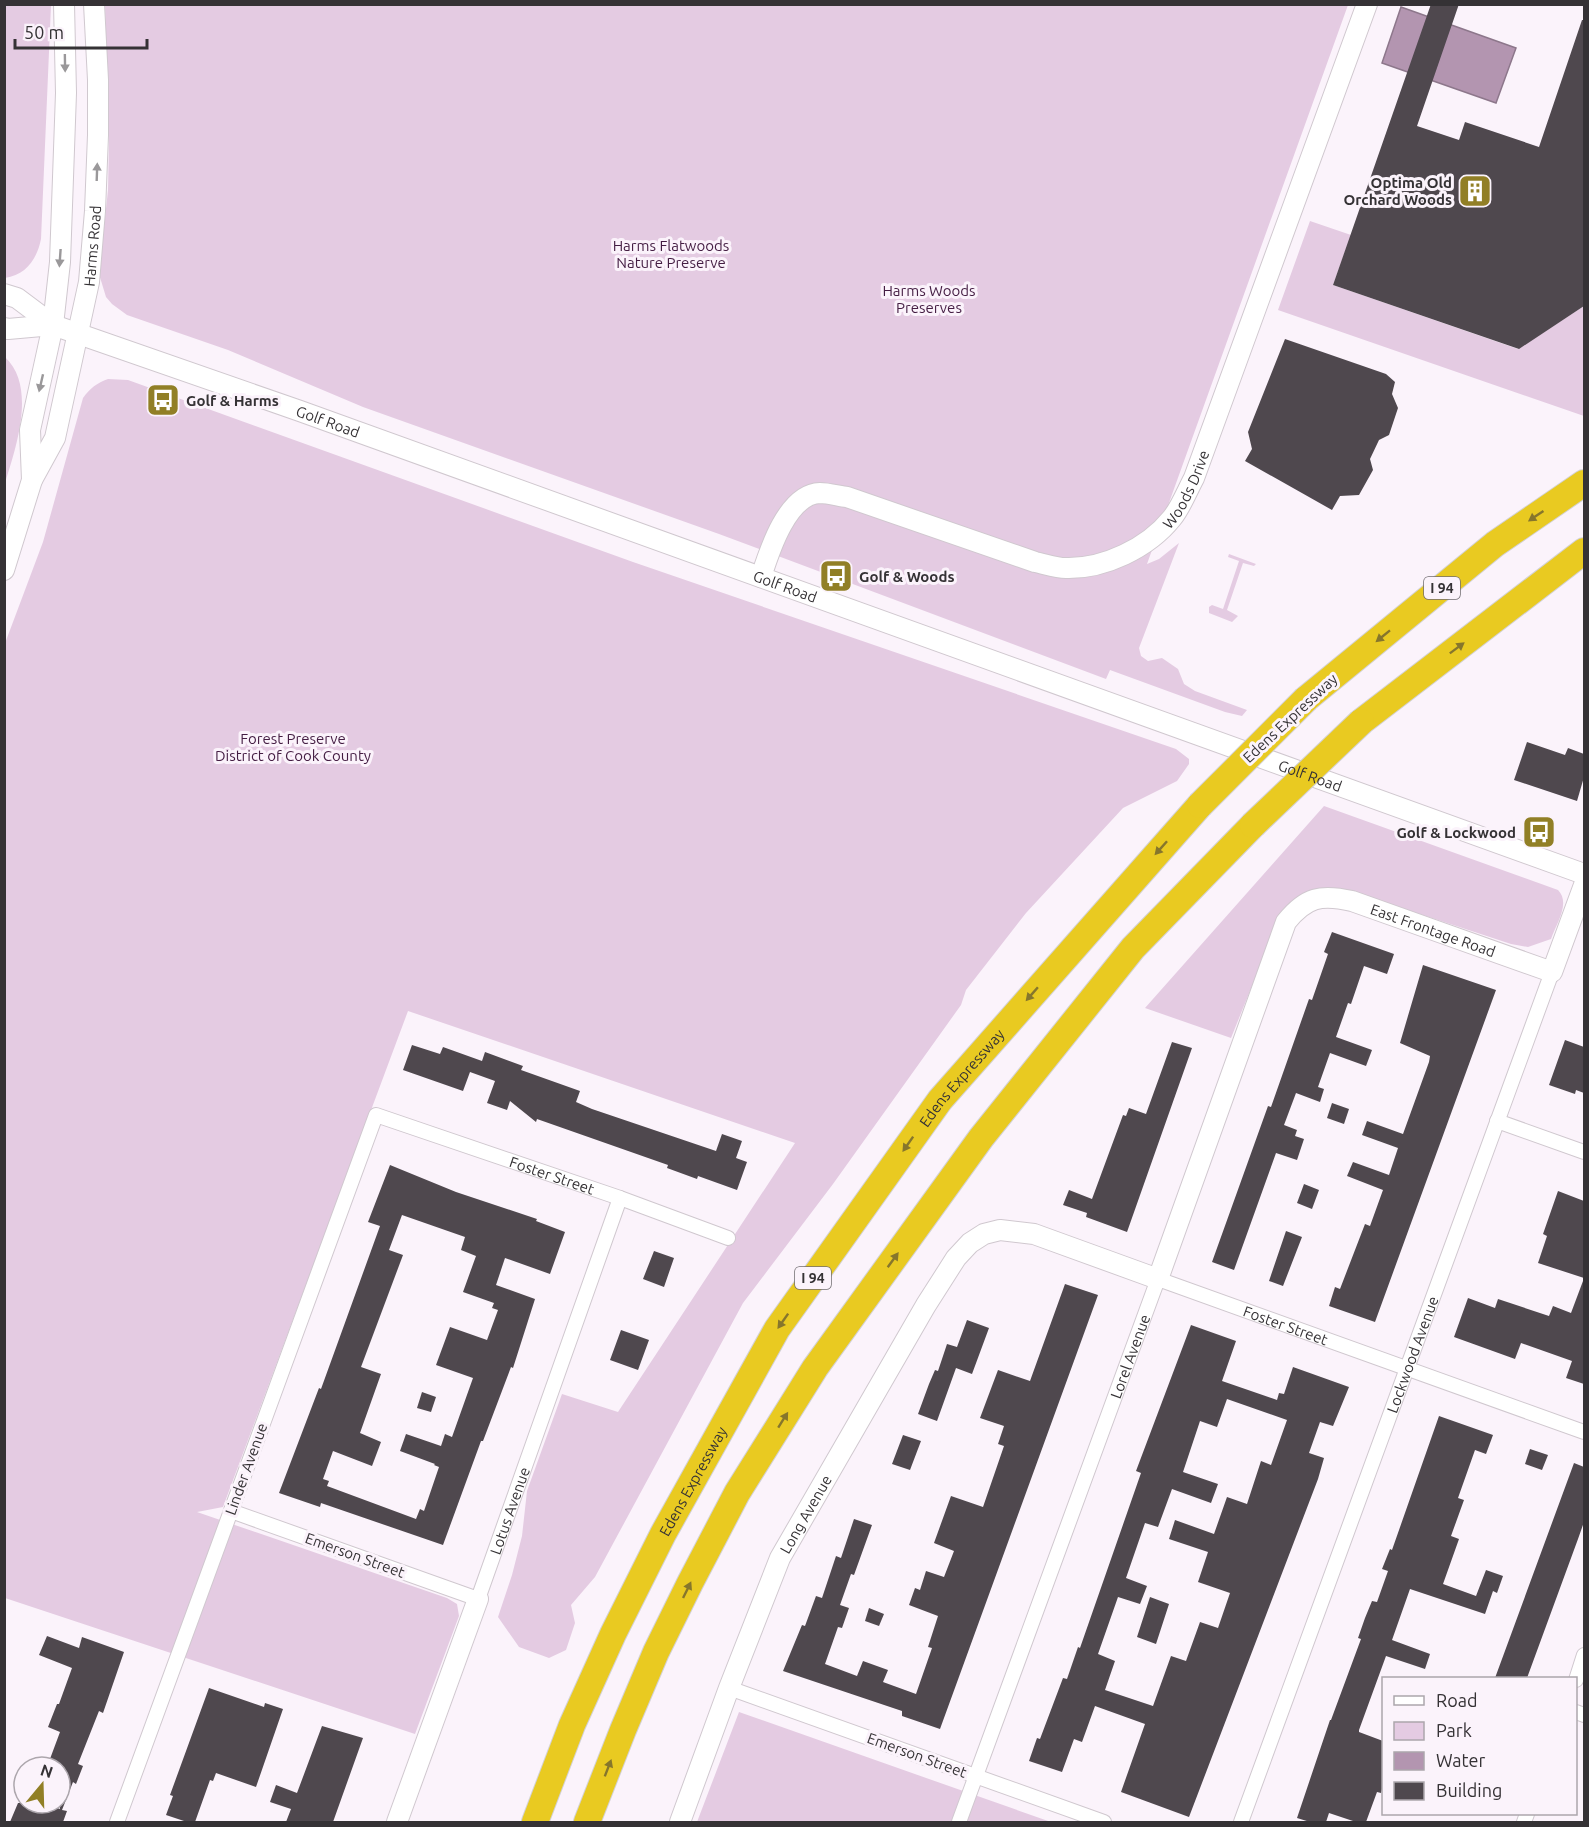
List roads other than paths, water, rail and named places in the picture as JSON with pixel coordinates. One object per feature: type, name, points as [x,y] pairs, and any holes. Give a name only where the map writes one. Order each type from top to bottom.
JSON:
[{"type":"highway","name":"Edens Expressway","points":[[535,1822],[572,1725],[613,1634],[663,1534],[777,1329],[940,1100],[1200,805],[1306,699],[1496,544],[1584,483]]},
{"type":"highway","points":[[587,1822],[656,1652],[737,1493],[815,1368],[981,1138],[1133,948],[1253,825],[1361,722],[1584,551]]},
{"type":"street","name":"Harms Road","points":[[32,480],[30,430],[53,325],[64,202],[66,93],[64,4]]},
{"type":"street","name":"Harms Road","points":[[4,570],[32,480],[55,438],[89,282],[97,178],[98,80],[94,4]]},
{"type":"street","name":"Woods Drive","points":[[761,577],[783,521],[800,501],[818,493],[848,497],[1035,562],[1065,568],[1089,567],[1108,562],[1163,528],[1173,517],[1194,478],[1367,4]]},
{"type":"street","name":"Golf Road","points":[[4,294],[17,298],[53,325],[311,415],[1584,874]]},
{"type":"street","name":"Golf Road","points":[[4,328],[53,325]]},
{"type":"street","name":"Lockwood Avenue","points":[[1241,1822],[1584,885]]},
{"type":"street","name":"East Frontage Road","points":[[1312,899],[1332,896],[1352,901],[1552,972]]},
{"type":"street","name":"Lorel Avenue","points":[[959,1822],[1286,922],[1298,908],[1312,899]]},
{"type":"street","name":"Foster Street","points":[[376,1115],[620,1198],[728,1238]]},
{"type":"street","name":"Linder Avenue","points":[[117,1822],[376,1115]]},
{"type":"street","points":[[1497,1121],[1584,1152]]},
{"type":"street","name":"Lotus Avenue","points":[[397,1822],[620,1198]]},
{"type":"street","name":"Foster Street","points":[[984,1234],[1000,1230],[1034,1234],[1584,1432]]},
{"type":"street","name":"Long Avenue","points":[[680,1822],[780,1558],[926,1305],[956,1258],[970,1243],[984,1234]]},
{"type":"street","name":"Emerson Street","points":[[231,1511],[478,1599]]},
{"type":"street","points":[[1576,1677],[1584,1656]]},
{"type":"street","name":"Emerson Street","points":[[729,1688],[1104,1822]]},
{"type":"water","points":[[1401,7],[1516,48],[1496,103],[1382,63]]},
{"type":"place","name":"Optima Old Orchard Woods","points":[[1475,191]]},
{"type":"place","name":"Golf & Harms","points":[[163,400]]},
{"type":"place","name":"Golf & Woods","points":[[836,576]]},
{"type":"place","name":"Golf & Lockwood","points":[[1539,832]]},
{"type":"park label","name":"Harms Flatwoods Nature Preserve","points":[[671,254]]},
{"type":"park label","name":"Harms Woods Preserves","points":[[929,298]]},
{"type":"park label","name":"Forest Preserve District of Cook County","points":[[293,746]]}]
